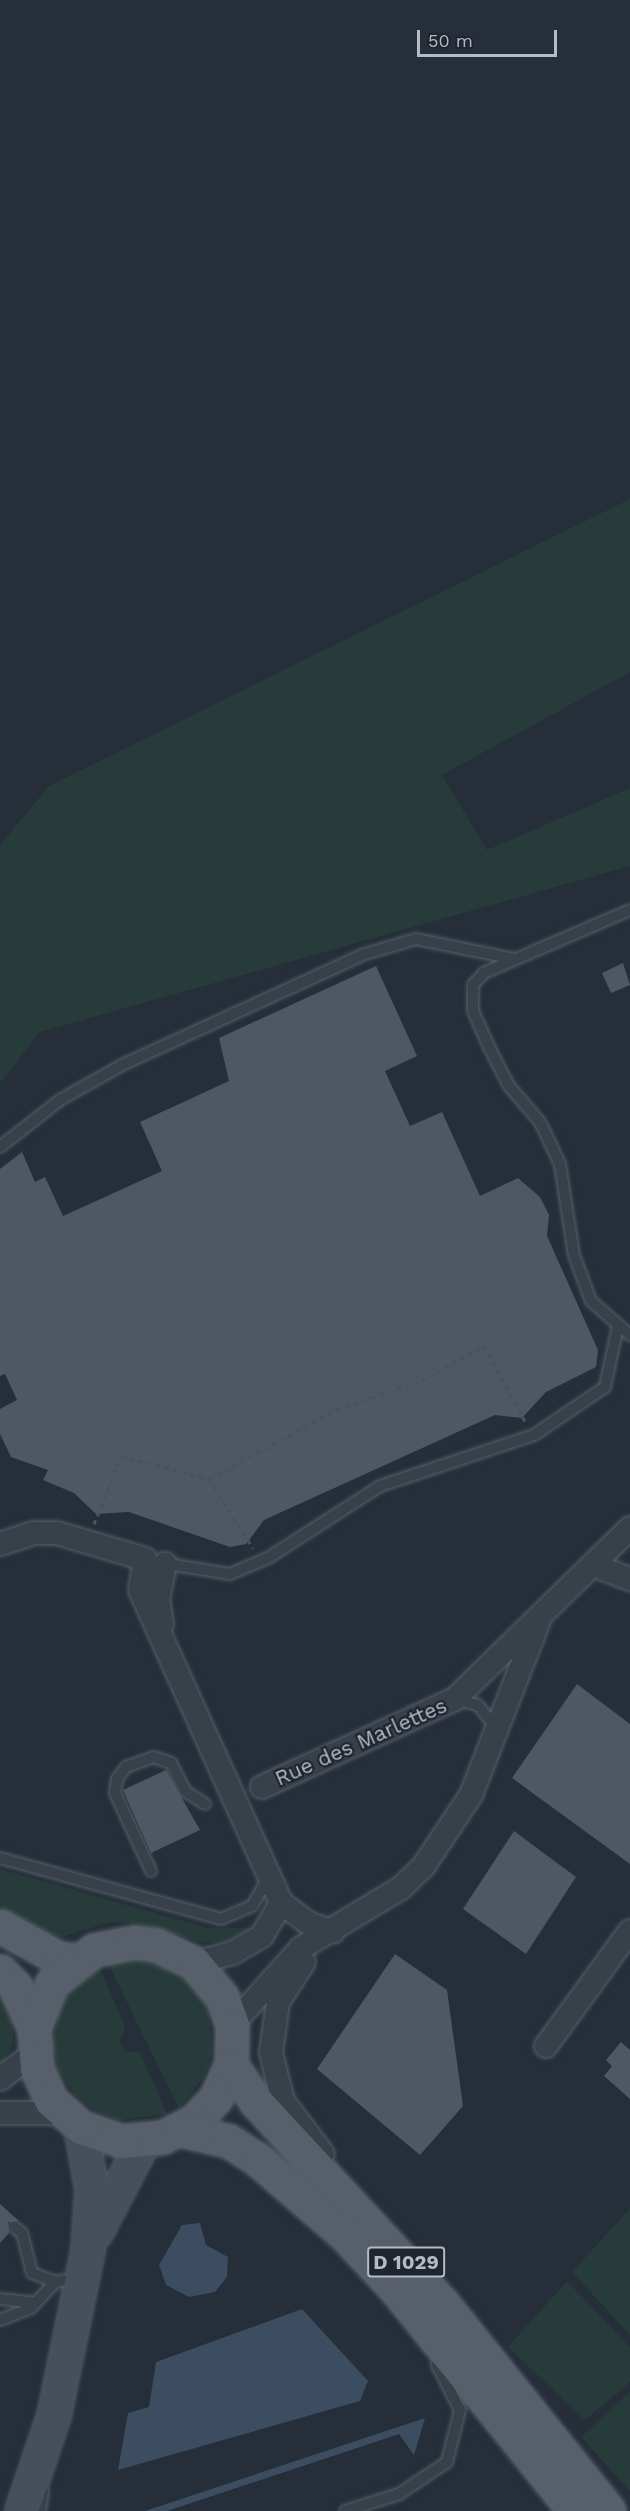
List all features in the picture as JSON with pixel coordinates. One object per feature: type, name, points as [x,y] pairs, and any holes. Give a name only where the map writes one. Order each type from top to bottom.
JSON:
[{"type":"main road","points":[[0,1926],[49,1954],[75,1960]]},
{"type":"main road","points":[[0,1971],[15,1986],[34,2040],[43,2085],[72,2120],[101,2137],[144,2141],[181,2130],[216,2098],[231,2064],[232,2025],[222,1997],[194,1963],[176,1952],[135,1942],[94,1950],[75,1960],[44,1997],[34,2040]]},
{"type":"main road","name":"D 1029","points":[[231,2064],[256,2102],[376,2228],[609,2511]]},
{"type":"main road","name":"D 1029","points":[[181,2130],[229,2142],[257,2159],[345,2235],[395,2288],[574,2510]]},
{"type":"street","name":"Rue des Marlettes","points":[[262,1787],[455,1699],[538,1623],[630,1528]]},
{"type":"street","points":[[0,1544],[33,1533],[57,1533],[155,1562]]},
{"type":"street","points":[[155,1562],[162,1624],[182,1653],[232,1768],[262,1787],[248,1823]]},
{"type":"street","points":[[155,1562],[140,1590],[248,1823],[281,1903],[309,1924],[333,1932]]},
{"type":"street","points":[[593,1565],[630,1579]]},
{"type":"street","name":"Rue des Marlettes","points":[[333,1932],[401,1888],[423,1867],[471,1795],[538,1623]]},
{"type":"street","points":[[194,1963],[232,1953],[262,1936],[281,1903]]},
{"type":"street","points":[[546,2046],[630,1931]]},
{"type":"street","points":[[232,2025],[301,1948],[333,1932]]},
{"type":"street","points":[[333,1932],[292,1974],[272,2023],[271,2053],[283,2101],[376,2228]]},
{"type":"street","points":[[0,2079],[34,2040]]},
{"type":"street","points":[[0,2113],[72,2120],[92,2190],[76,2270],[54,2416],[22,2511]]},
{"type":"street","points":[[76,2270],[144,2141]]},
{"type":"lane","points":[[630,910],[484,973],[473,985],[473,1011],[508,1086],[540,1122],[560,1164],[574,1256],[591,1301],[630,1335]]},
{"type":"lane","points":[[0,1147],[60,1100],[122,1065],[365,954],[416,939],[514,959]]},
{"type":"lane","points":[[155,1562],[230,1574],[268,1558],[380,1486],[534,1435],[605,1387],[618,1326]]},
{"type":"lane","points":[[455,1699],[478,1705],[496,1730]]},
{"type":"lane","points":[[151,1871],[115,1793],[122,1773],[139,1760],[171,1763],[185,1791],[205,1804]]},
{"type":"lane","points":[[0,1858],[221,1919],[252,1906],[270,1876]]},
{"type":"lane","points":[[14,2227],[22,2233],[32,2273],[76,2270]]},
{"type":"lane","points":[[345,2235],[453,2389],[460,2422],[454,2448],[436,2473],[399,2494],[345,2511]]},
{"type":"lane","points":[[0,2320],[17,2317],[76,2270]]},
{"type":"lane","points":[[0,2299],[36,2303]]},
{"type":"lane","points":[[40,2511],[54,2416]]},
{"type":"path","points":[[96,1514],[121,1456],[209,1479],[337,1408],[421,1381],[484,1346],[522,1418]]},
{"type":"path","points":[[209,1479],[246,1544]]},
{"type":"shaded area","points":[[630,499],[630,672],[442,775],[487,850],[630,788],[630,866],[40,1032],[0,1083],[0,845],[49,786]]},
{"type":"shaded area","points":[[0,1869],[208,1928],[251,1928],[226,1941],[204,1943],[136,1923],[110,1922],[62,1937],[38,1932],[0,1906]]},
{"type":"shaded area","points":[[133,1958],[181,1974],[202,1995],[209,2012],[212,2053],[206,2074],[179,2109],[108,1963]]},
{"type":"shaded area","points":[[99,1967],[125,2026],[120,2041],[125,2051],[140,2052],[167,2114],[119,2120],[97,2112],[76,2096],[59,2072],[52,2043],[60,2007],[71,1988]]},
{"type":"shaded area","points":[[0,1995],[12,2012],[14,2043],[0,2068]]},
{"type":"shaded area","points":[[630,2208],[630,2335],[572,2272]]},
{"type":"shaded area","points":[[567,2281],[630,2347],[630,2382],[585,2420],[508,2347]]},
{"type":"shaded area","points":[[630,2392],[630,2491],[581,2437]]},
{"type":"water","points":[[200,2223],[206,2245],[228,2257],[227,2277],[215,2292],[189,2297],[166,2285],[159,2265],[182,2225]]},
{"type":"water","points":[[302,2309],[368,2381],[360,2401],[118,2470],[128,2413],[149,2407],[156,2362]]},
{"type":"water","points":[[425,2418],[414,2455],[399,2434],[167,2511],[145,2511]]},
{"type":"building","points":[[623,963],[630,985],[611,993],[602,973]]},
{"type":"building","points":[[376,966],[417,1056],[385,1071],[410,1126],[442,1112],[480,1196],[518,1178],[540,1197],[549,1215],[547,1236],[598,1350],[596,1367],[546,1392],[522,1418],[495,1415],[264,1520],[246,1544],[230,1547],[129,1512],[96,1514],[74,1493],[43,1480],[48,1470],[11,1457],[0,1434],[0,1409],[17,1400],[5,1374],[0,1376],[0,1169],[22,1152],[35,1182],[45,1177],[63,1216],[162,1171],[140,1122],[229,1081],[219,1038]]},
{"type":"building","points":[[577,1684],[630,1724],[630,1864],[512,1778]]},
{"type":"building","points":[[166,1770],[200,1830],[151,1853],[123,1790]]},
{"type":"building","points":[[514,1831],[576,1877],[526,1954],[463,1909]]},
{"type":"building","points":[[395,1954],[447,1990],[463,2106],[420,2155],[317,2069]]},
{"type":"building","points":[[621,2042],[630,2050],[630,2099],[604,2076],[612,2066],[606,2060]]},
{"type":"building","points":[[0,2204],[19,2221],[8,2222],[9,2233],[0,2243]]}]
